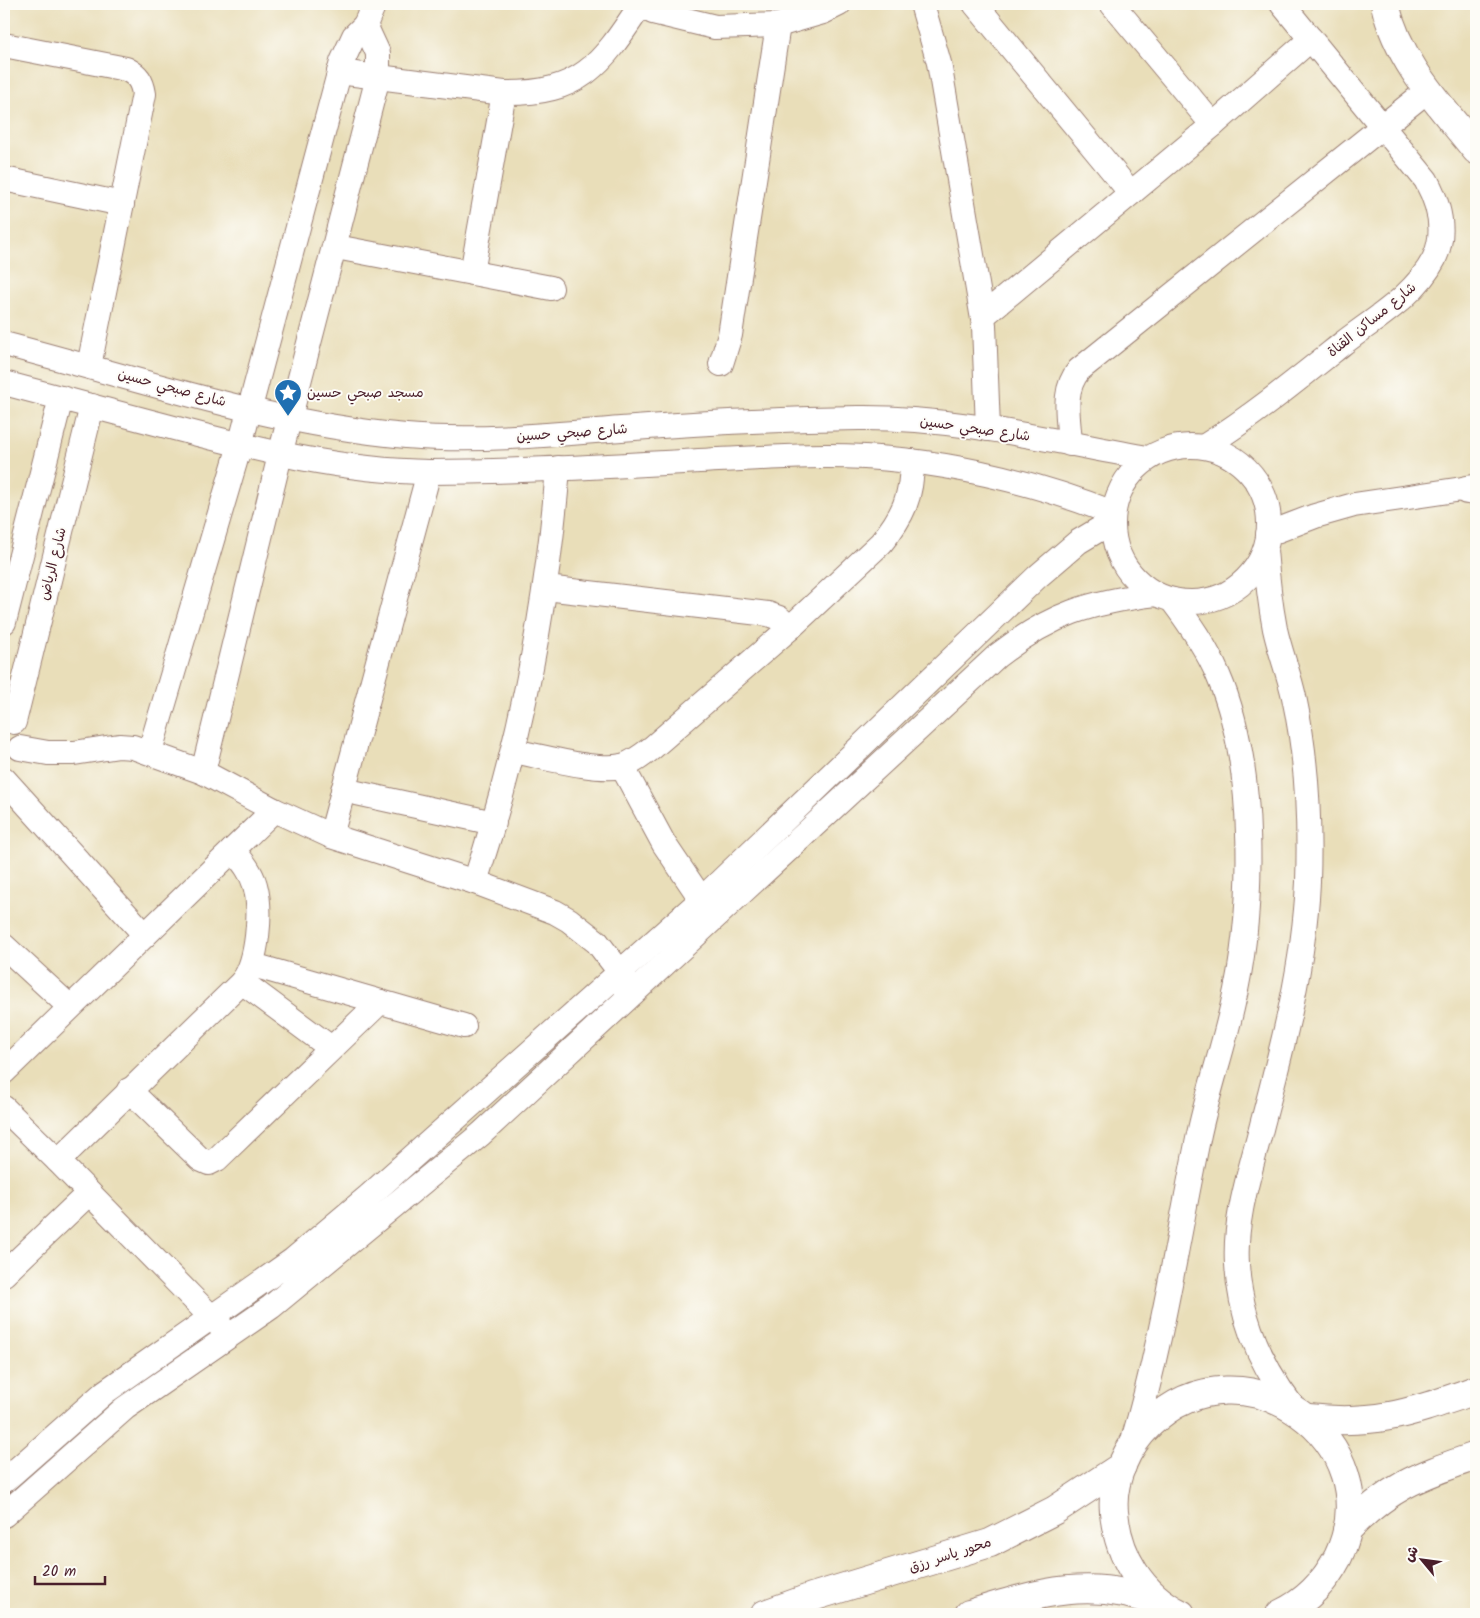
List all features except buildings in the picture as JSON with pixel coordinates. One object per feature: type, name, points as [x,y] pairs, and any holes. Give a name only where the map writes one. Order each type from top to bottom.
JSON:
[{"type":"main road","points":[[1384,4],[1395,38],[1404,57],[1476,150]]},
{"type":"main road","points":[[1176,1612],[1154,1597],[1129,1566],[1120,1547],[1114,1507],[1126,1457],[1157,1417],[1174,1405],[1213,1392],[1254,1392],[1300,1412],[1357,1422],[1408,1414],[1476,1390]]},
{"type":"main road","points":[[1280,1614],[1306,1599],[1320,1585],[1332,1568],[1341,1550],[1347,1530],[1348,1502],[1342,1469],[1330,1444],[1300,1412]]},
{"type":"main road","points":[[1347,1530],[1366,1510],[1406,1483],[1476,1456]]},
{"type":"main road","name":"محور ياسر رزق","points":[[764,1614],[812,1597],[990,1544],[1055,1510],[1126,1457]]},
{"type":"main road","points":[[969,1614],[1029,1596],[1077,1588],[1125,1593],[1176,1612]]},
{"type":"street","points":[[150,751],[250,410],[339,72],[347,48],[354,36],[365,26],[374,4]]},
{"type":"street","points":[[339,72],[504,93],[528,93],[551,89],[573,80],[592,68],[609,52],[639,5],[653,12],[715,27],[778,25],[823,12],[839,4]]},
{"type":"street","points":[[922,4],[939,63],[983,316],[988,429]]},
{"type":"street","points":[[975,4],[1130,193]]},
{"type":"street","points":[[1112,4],[1213,125]]},
{"type":"street","name":"شارع مساكن القناة","points":[[1205,446],[1242,423],[1410,291],[1434,258],[1440,238],[1440,224],[1435,197],[1426,180],[1282,4]]},
{"type":"street","points":[[721,364],[730,335],[778,25]]},
{"type":"street","points":[[203,772],[280,454],[336,247],[378,77],[378,53],[365,26]]},
{"type":"street","points":[[983,316],[1213,125],[1311,39]]},
{"type":"street","points":[[4,44],[126,69],[135,74],[142,83],[144,94],[89,366]]},
{"type":"street","points":[[1070,444],[1067,399],[1072,378],[1079,370],[1428,90]]},
{"type":"street","points":[[472,273],[504,93]]},
{"type":"street","points":[[4,179],[122,204]]},
{"type":"street","points":[[336,247],[551,288]]},
{"type":"street","name":"شارع صبحي حسين","points":[[4,344],[250,410],[374,432],[451,438],[522,437],[723,422],[861,418],[946,423],[1147,458]]},
{"type":"street","points":[[4,383],[240,445],[335,464],[429,472],[558,468],[822,455],[912,461],[957,468],[1030,484],[1113,517]]},
{"type":"street","points":[[4,622],[61,398]]},
{"type":"street","name":"شارع الرياض","points":[[9,717],[92,406]]},
{"type":"street","points":[[1126,1457],[1156,1358],[1198,1136],[1233,1006],[1246,910],[1246,818],[1236,734],[1228,704],[1206,649],[1164,597],[1141,585],[1129,572],[1119,556],[1114,539],[1113,517],[1124,482],[1147,458],[1175,447],[1205,446],[1221,451],[1249,470],[1259,484],[1266,500],[1269,517],[1267,542],[1275,627],[1294,696],[1302,742],[1306,789],[1308,883],[1303,933],[1292,1008],[1241,1210],[1237,1262],[1244,1314],[1252,1339],[1272,1378],[1300,1412]]},
{"type":"street","points":[[514,751],[602,767],[622,766],[652,748],[790,628],[881,544],[893,528],[909,499],[912,482],[912,461]]},
{"type":"street","points":[[475,882],[514,751],[546,588],[558,468]]},
{"type":"street","points":[[331,836],[429,472]]},
{"type":"street","points":[[4,1515],[125,1408],[230,1337],[293,1289],[481,1134],[997,656],[1018,640],[1042,625],[1087,606],[1112,600],[1164,597],[1196,602],[1221,596],[1247,578],[1267,542],[1315,516],[1354,505],[1473,489]]},
{"type":"street","points":[[4,1481],[105,1392],[286,1265],[332,1228],[701,900],[1023,590],[1078,542],[1113,517]]},
{"type":"street","points":[[546,588],[768,614],[779,618],[790,628]]},
{"type":"street","points":[[4,771],[16,759],[21,739],[9,717]]},
{"type":"street","points":[[20,748],[48,753],[74,753],[119,746],[150,751],[203,772],[274,810],[331,836],[540,905],[569,920],[597,942],[620,972],[629,998]]},
{"type":"street","points":[[622,766],[657,831],[715,919]]},
{"type":"street","points":[[4,779],[145,935]]},
{"type":"street","points":[[343,790],[494,823]]},
{"type":"street","points":[[4,1072],[274,810]]},
{"type":"street","points":[[58,1161],[247,974],[256,948],[257,893],[246,866],[233,850]]},
{"type":"street","points":[[4,946],[70,1007]]},
{"type":"street","points":[[247,974],[380,1002],[464,1026]]},
{"type":"street","points":[[247,974],[331,1048]]},
{"type":"street","points":[[129,1090],[200,1159],[209,1163],[217,1159],[380,1002]]},
{"type":"street","points":[[6,1114],[58,1161],[230,1337]]},
{"type":"street","points":[[4,1274],[89,1192]]},
{"type":"place","name":"مسجد صبحي حسين","points":[[288,417]]}]
